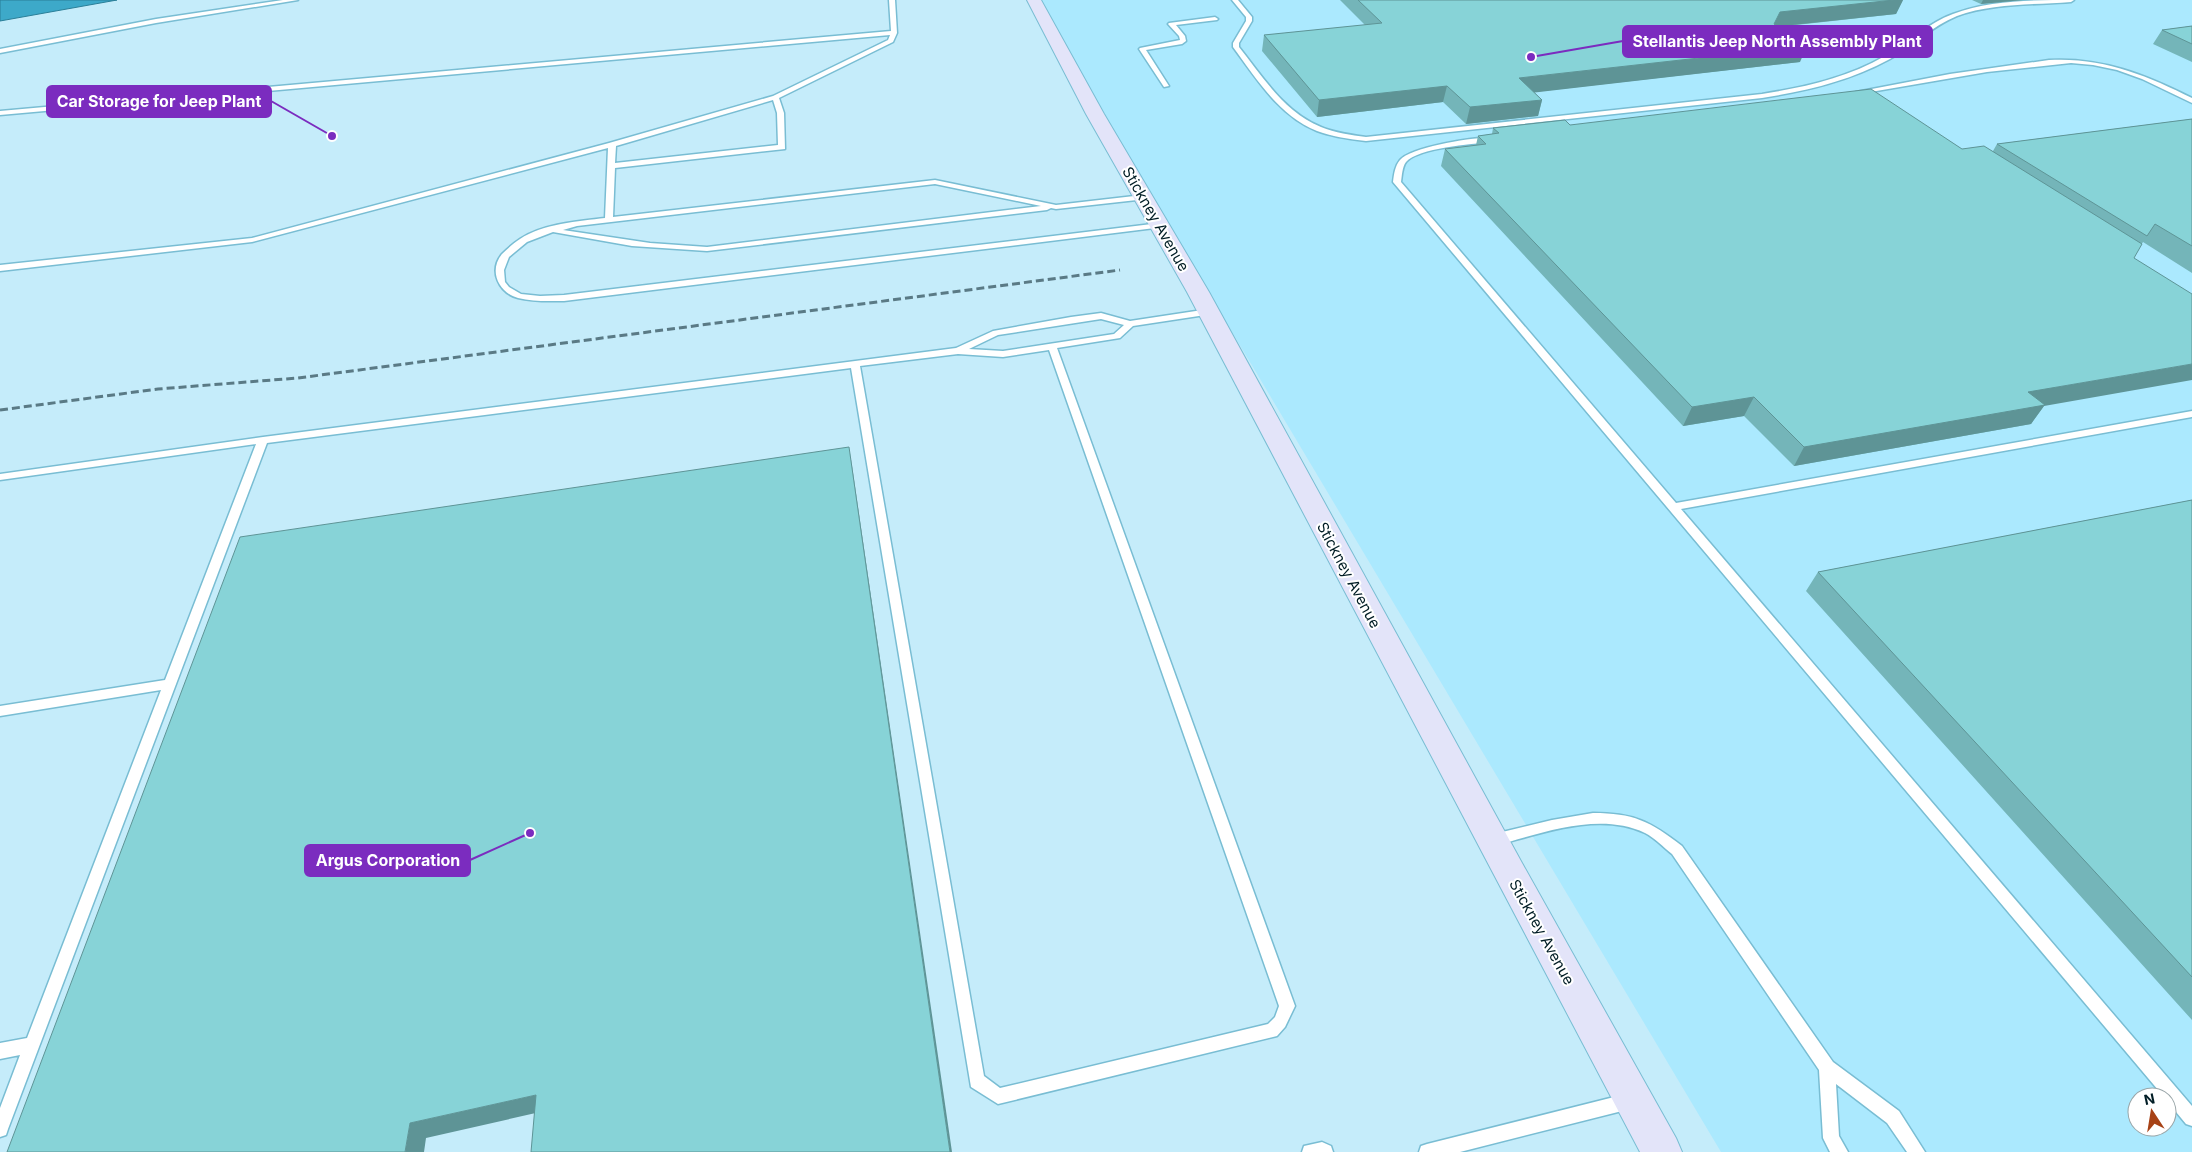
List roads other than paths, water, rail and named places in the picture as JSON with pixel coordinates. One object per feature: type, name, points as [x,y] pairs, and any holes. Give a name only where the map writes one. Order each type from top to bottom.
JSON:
[{"type":"street","name":"Stickney Avenue","points":[[1034,0],[1095,114],[1144,196],[1208,312],[1662,1152]]},
{"type":"lane","points":[[0,51],[156,21],[295,0]]},
{"type":"lane","points":[[0,268],[252,240],[612,145],[775,97],[891,41],[894,34],[892,0]]},
{"type":"lane","points":[[1235,0],[1249,17],[1249,21],[1236,43],[1236,47],[1286,110],[1306,125],[1324,132],[1366,138],[1742,98],[1805,89],[1839,80],[1888,57],[1955,15],[2001,7],[2071,0]]},
{"type":"lane","points":[[1166,86],[1142,49],[1180,43],[1183,40],[1182,36],[1171,24],[1215,19]]},
{"type":"lane","points":[[0,113],[894,34]]},
{"type":"lane","points":[[1846,95],[1945,76],[2069,61],[2094,63],[2125,70],[2192,101]]},
{"type":"lane","points":[[1864,91],[1879,99]]},
{"type":"lane","points":[[612,166],[782,147],[779,107],[775,97]]},
{"type":"lane","points":[[1506,138],[1457,144],[1421,153],[1404,160],[1398,171],[1397,182],[2192,1118]]},
{"type":"lane","points":[[609,220],[612,145]]},
{"type":"lane","points":[[1056,207],[935,182],[609,220],[550,230],[524,240],[504,256],[500,270],[500,282],[506,289],[519,296],[540,299],[564,298],[1160,225]]},
{"type":"lane","points":[[550,230],[641,246],[673,249],[707,249],[1144,196]]},
{"type":"lane","points":[[958,351],[996,333],[1071,320],[1101,316],[1130,324],[1208,312]]},
{"type":"lane","points":[[0,477],[263,440],[958,351],[1004,354],[1117,336],[1130,324]]},
{"type":"lane","points":[[855,364],[977,1081],[998,1096],[1272,1031],[1280,1022],[1287,1006],[1052,346]]},
{"type":"lane","points":[[1672,507],[2192,414]]},
{"type":"lane","points":[[0,1129],[263,440]]},
{"type":"lane","points":[[0,711],[170,684]]},
{"type":"lane","points":[[1492,840],[1593,818],[1619,818],[1649,829],[1677,850],[1826,1068],[1893,1117],[1917,1152]]},
{"type":"lane","points":[[0,1051],[32,1045]]},
{"type":"lane","points":[[1826,1068],[1831,1138],[1840,1152]]},
{"type":"lane","points":[[1427,1152],[1634,1100]]},
{"type":"lane","points":[[1310,1152],[1322,1150],[1325,1152]]},
{"type":"railway","points":[[0,410],[158,389],[298,378],[1120,270]]},
{"type":"place","name":"Stellantis Jeep North Assembly Plant","points":[[1531,57]]},
{"type":"place","name":"Car Storage for Jeep Plant","points":[[332,136]]},
{"type":"place","name":"Argus Corporation","points":[[530,833]]}]
